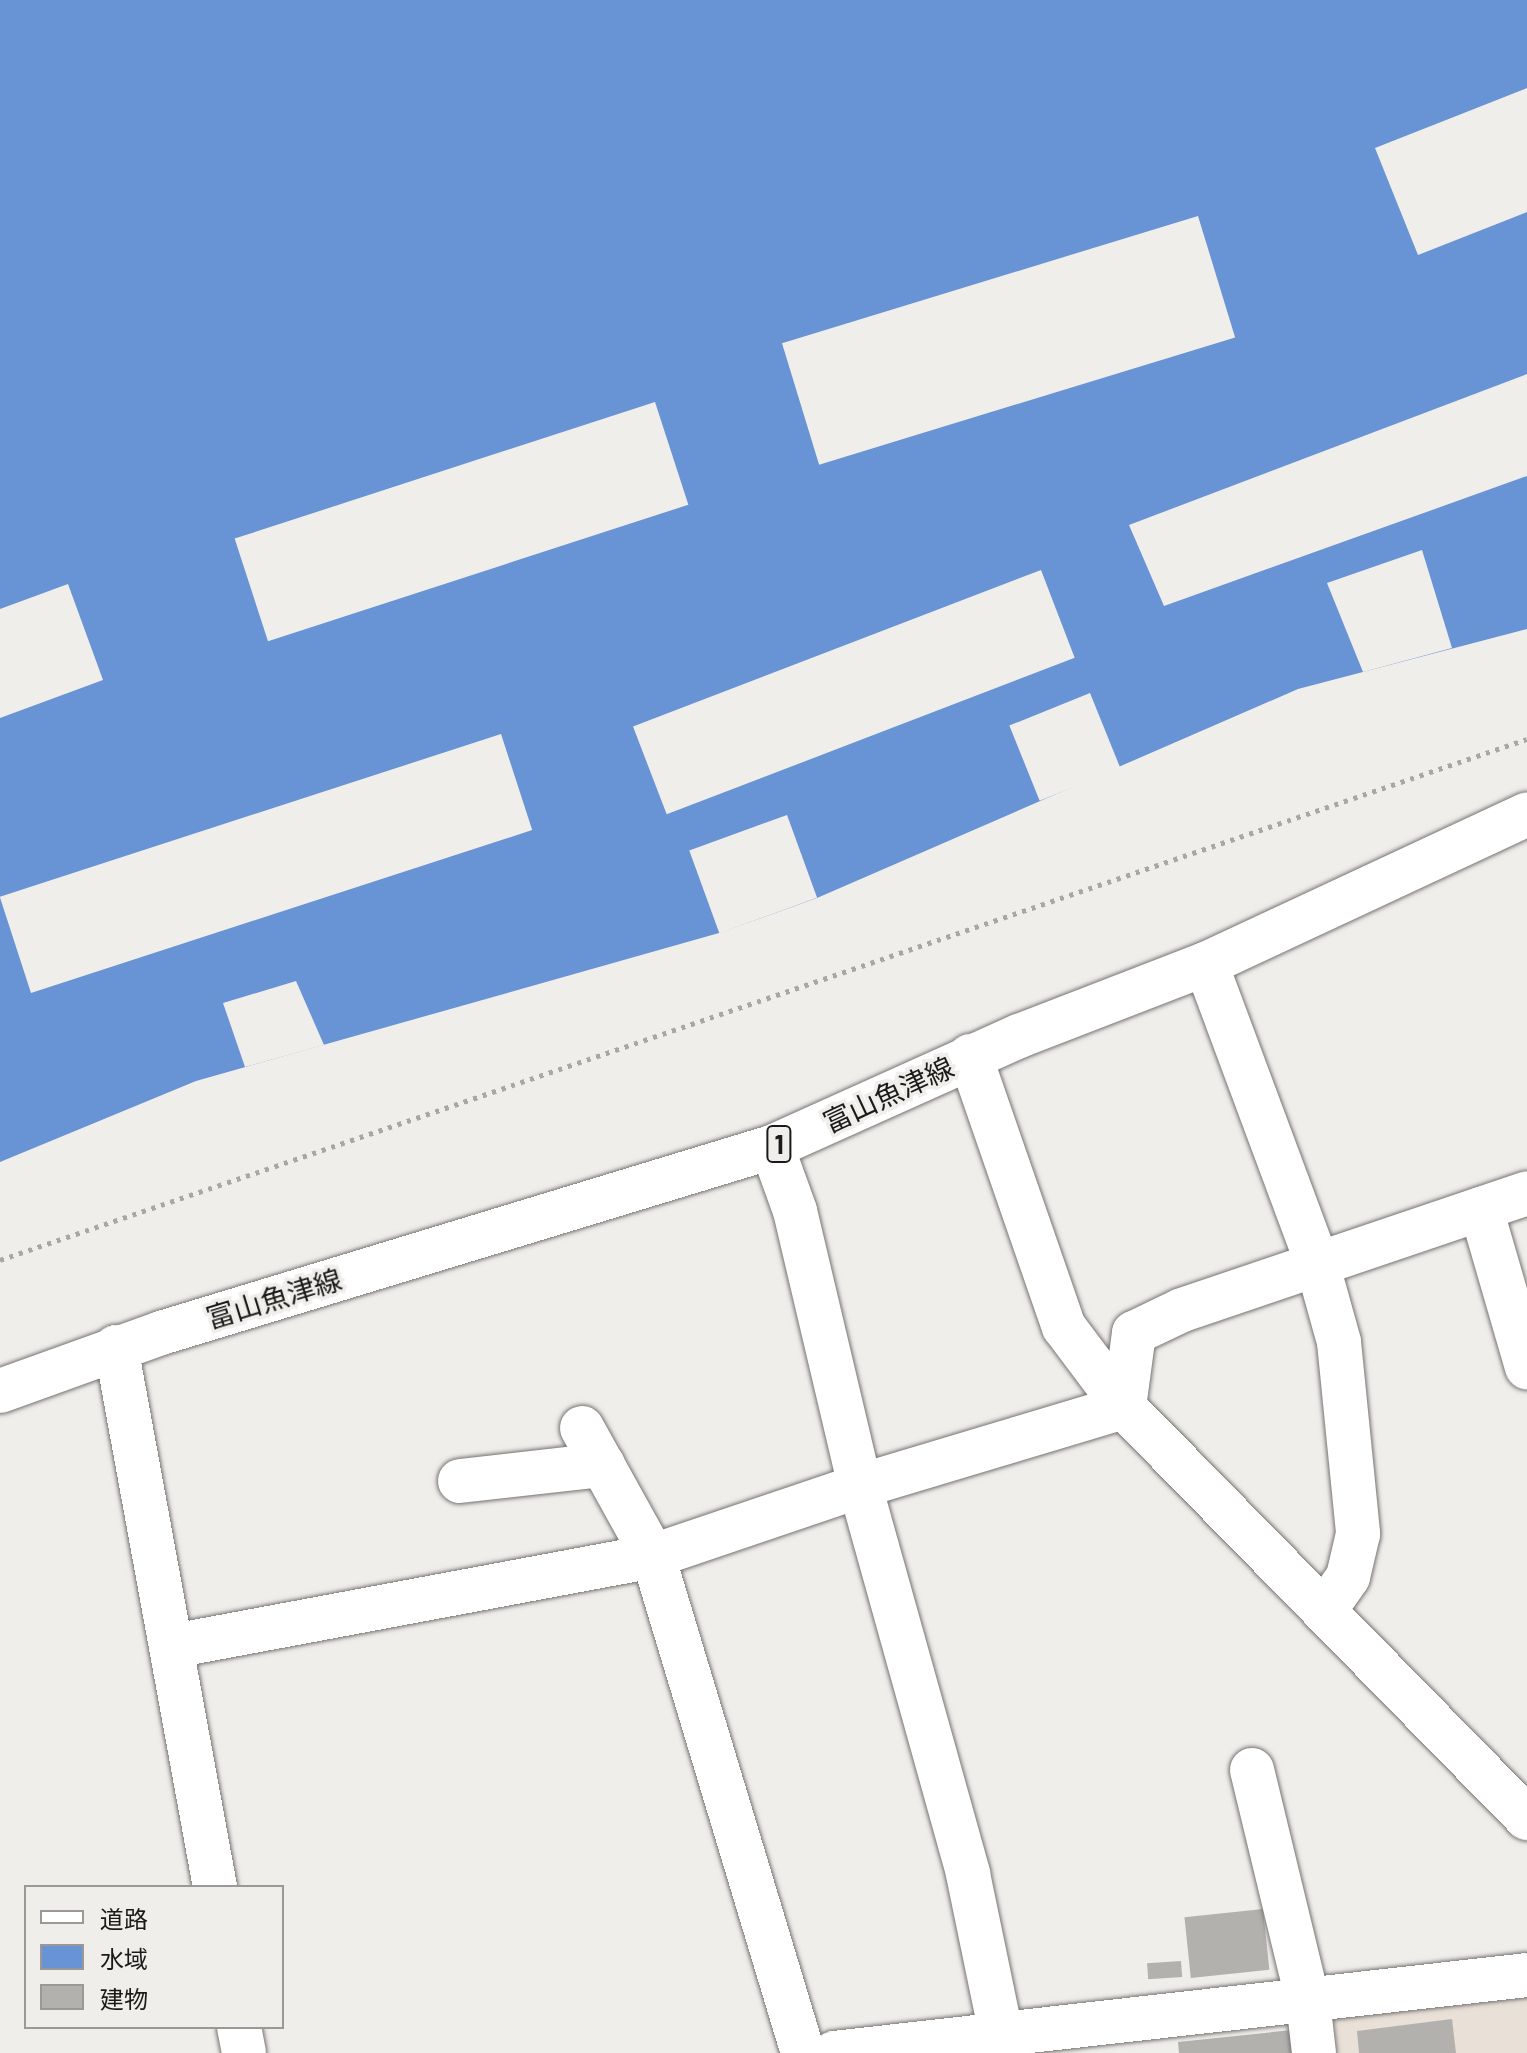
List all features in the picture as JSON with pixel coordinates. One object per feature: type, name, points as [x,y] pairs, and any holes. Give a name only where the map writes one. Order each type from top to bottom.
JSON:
[{"type":"street","name":"富山魚津線","points":[[0,1391],[116,1347],[772,1147],[970,1056],[1206,964],[1527,814]]},
{"type":"street","points":[[1206,964],[1317,1263],[1339,1342],[1358,1534],[1348,1577],[1324,1611]]},
{"type":"street","points":[[970,1056],[1064,1327],[1124,1407],[1527,1818]]},
{"type":"street","points":[[772,1147],[795,1211],[860,1486],[968,1874],[1001,2033]]},
{"type":"street","points":[[1124,1407],[1134,1333],[1317,1263],[1527,1193]]},
{"type":"street","points":[[1481,1209],[1527,1367]]},
{"type":"street","points":[[116,1347],[215,1885]]},
{"type":"street","points":[[173,1646],[653,1556],[860,1486],[1124,1407]]},
{"type":"street","points":[[460,1481],[592,1447],[653,1556],[803,2053]]},
{"type":"street","points":[[1252,1770],[1308,2001],[1314,2053]]},
{"type":"street","points":[[834,2053],[1527,1975]]},
{"type":"street","points":[[239,2029],[244,2053]]},
{"type":"path","points":[[0,1260],[1527,739]]},
{"type":"shaded area","points":[[1527,1996],[1527,2053],[1338,2053],[1334,2016]]},
{"type":"water","points":[[0,0],[1527,0],[1527,629],[1298,689],[817,898],[719,933],[196,1081],[0,1162]]},
{"type":"pier","points":[[1527,88],[1527,212],[1418,255],[1375,148]]},
{"type":"pier","points":[[1198,216],[1235,337],[819,465],[782,343]]},
{"type":"pier","points":[[1527,374],[1527,476],[1164,606],[1129,525]]},
{"type":"pier","points":[[655,402],[688,505],[268,641],[235,539]]},
{"type":"pier","points":[[1422,550],[1452,648],[1363,672],[1327,583]]},
{"type":"pier","points":[[1041,570],[1075,658],[667,814],[633,727]]},
{"type":"pier","points":[[68,584],[103,680],[0,718],[0,609]]},
{"type":"pier","points":[[1090,693],[1120,768],[1040,801],[1009,726]]},
{"type":"pier","points":[[501,734],[532,830],[31,993],[0,897]]},
{"type":"pier","points":[[787,815],[817,898],[719,933],[689,851]]},
{"type":"pier","points":[[296,981],[324,1045],[245,1067],[223,1003]]},
{"type":"building","points":[[1263,1909],[1269,1970],[1191,1978],[1184,1917]]},
{"type":"building","points":[[1181,1961],[1182,1977],[1148,1979],[1147,1963]]},
{"type":"building","points":[[1452,2019],[1456,2053],[1359,2053],[1357,2031]]},
{"type":"building","points":[[1302,2029],[1304,2053],[1179,2053],[1178,2042]]}]
